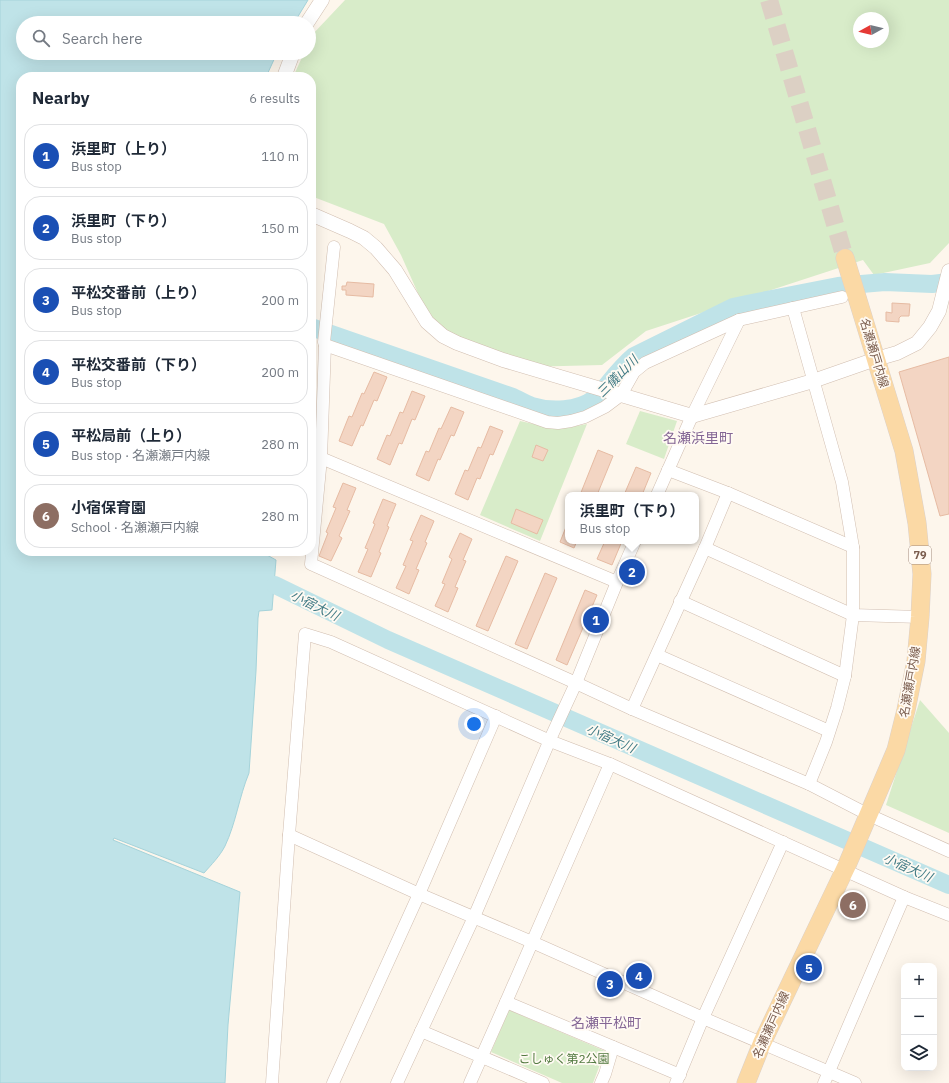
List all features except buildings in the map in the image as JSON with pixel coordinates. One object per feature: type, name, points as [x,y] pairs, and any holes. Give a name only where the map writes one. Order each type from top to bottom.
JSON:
[{"type":"main road","name":"名瀬瀬戸内線","points":[[746,1083],[762,1043],[846,868],[896,750],[916,661],[922,574],[917,523],[904,452],[876,359],[849,296],[848,266]]},
{"type":"street","points":[[312,16],[322,0]]},
{"type":"street","points":[[286,72],[290,60]]},
{"type":"street","points":[[316,216],[364,238],[376,248],[395,270],[428,322],[443,336],[457,343],[503,360],[692,416],[813,381],[897,353],[917,343],[930,327],[939,311],[949,271]]},
{"type":"street","points":[[316,511],[321,458],[326,322],[334,247]]},
{"type":"street","points":[[325,344],[547,422],[558,423],[585,417],[605,407],[618,394],[634,372],[645,363],[739,320],[849,296]]},
{"type":"street","points":[[793,308],[842,482],[853,547],[854,615],[845,676],[826,742],[809,784]]},
{"type":"street","points":[[658,492],[692,416],[739,320]]},
{"type":"street","points":[[321,458],[617,582]]},
{"type":"street","points":[[668,470],[728,493],[853,547]]},
{"type":"street","points":[[632,709],[705,548],[728,493]]},
{"type":"street","points":[[397,1083],[474,917],[575,686],[617,582],[635,544]]},
{"type":"street","points":[[705,548],[854,615],[920,617]]},
{"type":"street","points":[[312,556],[311,564],[575,686],[809,784],[869,815],[949,851]]},
{"type":"street","points":[[680,601],[845,676]]},
{"type":"street","points":[[272,1083],[289,835],[305,634],[331,642],[496,716],[610,764],[782,842],[846,868],[904,897],[949,915]]},
{"type":"street","points":[[657,655],[829,731]]},
{"type":"street","points":[[333,1083],[419,894],[496,716]]},
{"type":"street","points":[[470,1083],[610,764]]},
{"type":"street","points":[[289,835],[419,894],[855,1083]]},
{"type":"street","points":[[506,1002],[613,1047],[678,1079],[703,1018],[782,842]]},
{"type":"street","points":[[824,1083],[904,897]]},
{"type":"street","points":[[421,1032],[543,1083]]},
{"type":"street","points":[[601,1083],[613,1047]]},
{"type":"green space","points":[[345,0],[949,0],[949,243],[930,263],[874,275],[863,260],[646,331],[602,365],[524,367],[433,327],[401,255],[384,224],[316,198],[316,72],[295,72],[301,60],[316,60],[316,31]]},
{"type":"green space","points":[[640,411],[677,421],[664,459],[626,444]]},
{"type":"green space","points":[[520,421],[552,428],[566,428],[587,424],[540,541],[480,515]]},
{"type":"green space","points":[[920,700],[949,733],[949,833],[886,805]]},
{"type":"green space","name":"こしゅく第2公園","points":[[509,1010],[605,1051],[593,1083],[562,1083],[491,1052]]},
{"type":"water","points":[[0,0],[308,0],[298,16],[16,16],[16,60],[274,60],[268,72],[16,72],[16,556],[269,556],[276,560],[272,610],[259,611],[258,618],[249,773],[229,837],[223,850],[204,873],[114,838],[113,840],[240,892],[228,1025],[225,1083],[0,1083]]},
{"type":"waterway","name":"三儀山川","points":[[316,329],[513,397],[532,406],[556,410],[572,408],[588,403],[603,390],[634,356],[733,307],[838,286],[885,282],[932,284],[949,282]]},
{"type":"waterway","name":"小宿大川","points":[[275,585],[388,640],[949,885]]},
{"type":"tunnel","points":[[769,0],[845,258]]},
{"type":"place","name":"浜里町（下り）","points":[[632,572]]},
{"type":"place","name":"浜里町（上り）","points":[[596,620]]},
{"type":"place","name":"小宿保育園","points":[[853,905]]},
{"type":"place","name":"平松局前（上り）","points":[[809,968]]},
{"type":"place","name":"平松交番前（下り）","points":[[639,976]]},
{"type":"place","name":"平松交番前（上り）","points":[[610,984]]},
{"type":"district","name":"名瀬浜里町","points":[[698,438]]},
{"type":"district","name":"名瀬平松町","points":[[606,1023]]}]
